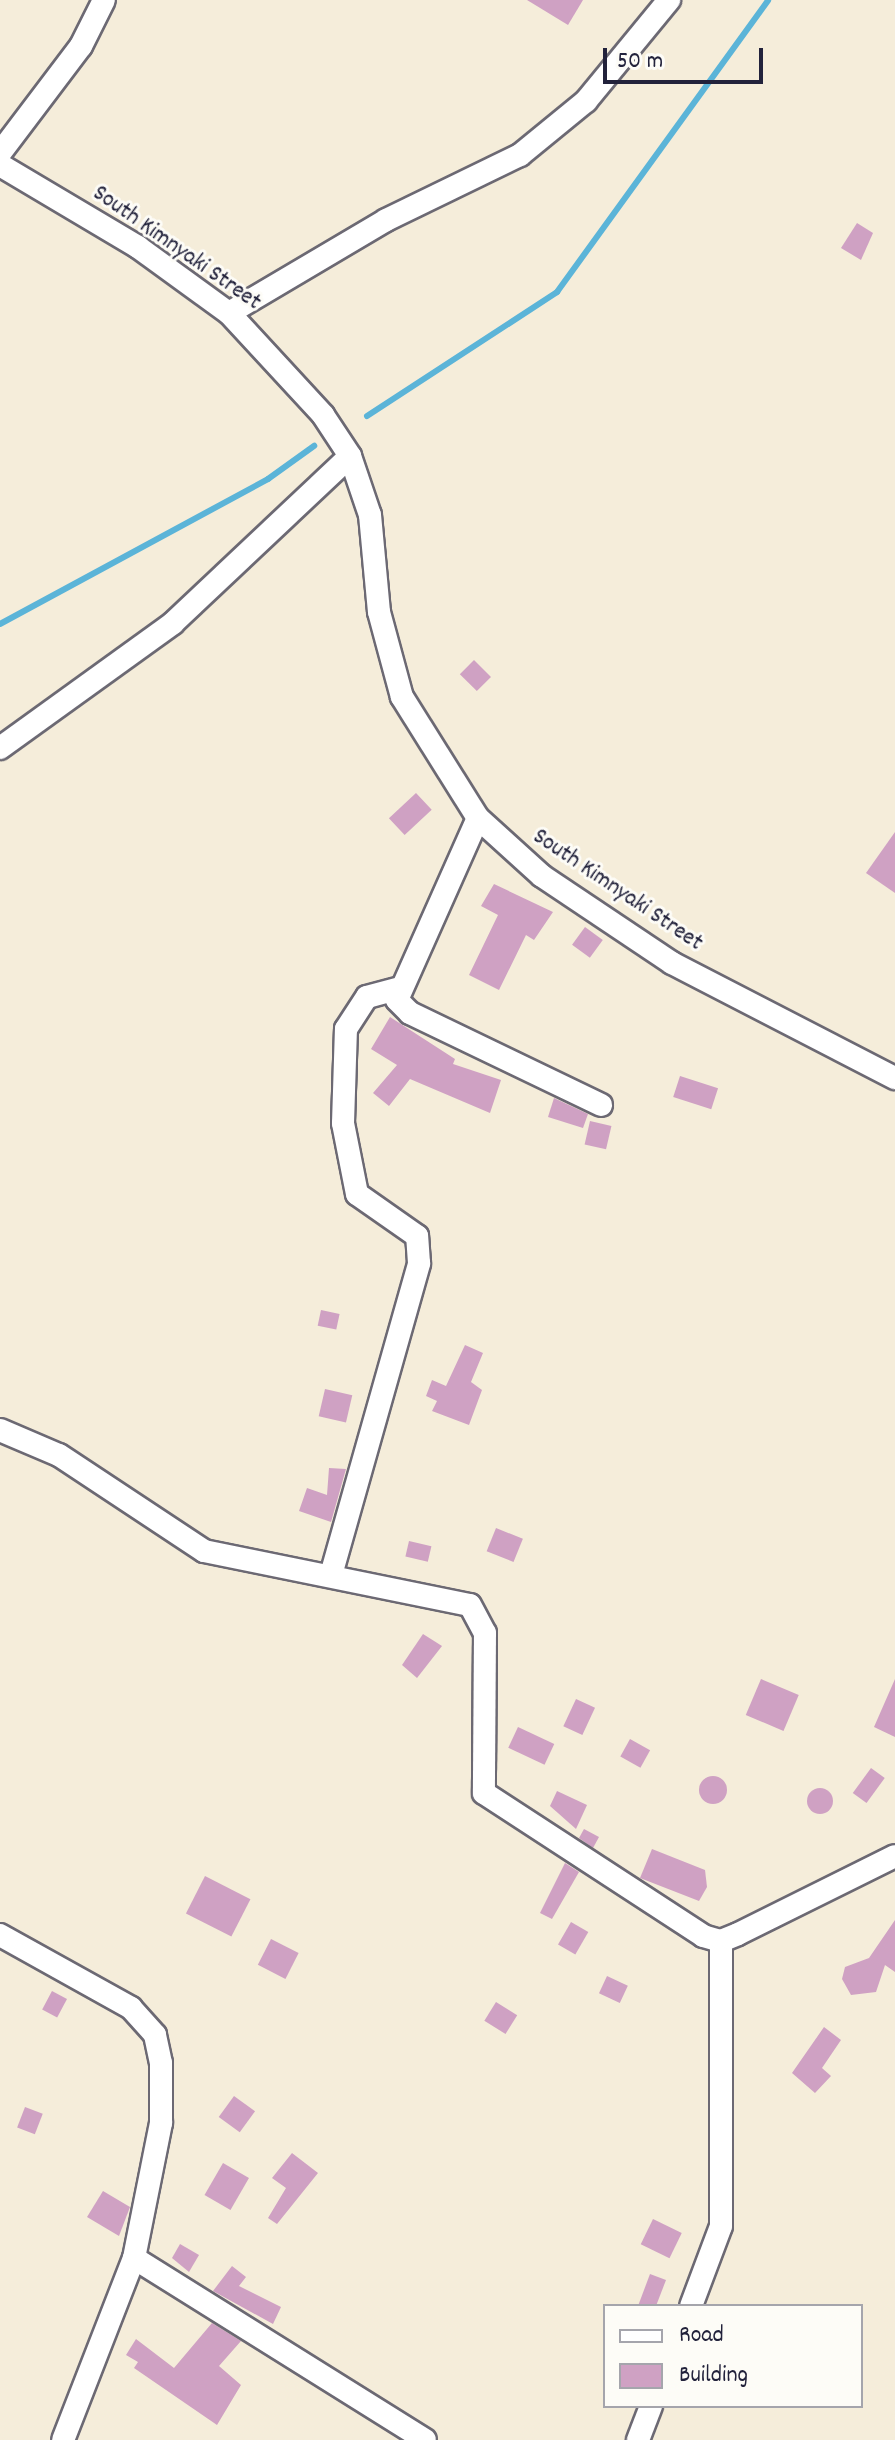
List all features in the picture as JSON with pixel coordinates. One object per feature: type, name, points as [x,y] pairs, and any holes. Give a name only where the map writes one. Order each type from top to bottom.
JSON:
[{"type":"street","points":[[0,153],[81,46],[104,0]]},
{"type":"street","points":[[229,313],[386,220],[520,155],[586,101],[669,0]]},
{"type":"street","name":"South Kimnyaki Street","points":[[0,165],[138,247],[229,313],[304,391],[350,456],[370,515],[379,612],[402,697],[478,818],[542,876],[672,963],[895,1078]]},
{"type":"street","points":[[0,748],[173,623],[350,456]]},
{"type":"street","points":[[331,1575],[419,1263],[417,1236],[357,1194],[343,1123],[346,1029],[367,997],[397,989],[478,818]]},
{"type":"street","points":[[397,989],[410,1013],[601,1105]]},
{"type":"street","points":[[0,1430],[59,1455],[204,1551],[450,1599],[482,1617],[484,1793],[635,1898],[721,1941]]},
{"type":"street","points":[[721,1941],[895,1856]]},
{"type":"street","points":[[0,1935],[131,2008],[155,2035],[161,2123],[134,2258],[63,2440]]},
{"type":"street","points":[[692,2304],[721,2226],[721,1941]]},
{"type":"street","points":[[134,2258],[425,2440]]},
{"type":"street","points":[[638,2440],[650,2408]]},
{"type":"building","points":[[527,0],[583,0],[568,25]]},
{"type":"building","points":[[857,223],[873,233],[861,260],[841,248]]},
{"type":"building","points":[[474,660],[491,677],[477,691],[460,674]]},
{"type":"building","points":[[416,793],[432,810],[405,835],[389,818]]},
{"type":"building","points":[[895,832],[895,893],[866,873]]},
{"type":"building","points":[[494,884],[553,912],[534,940],[526,935],[499,990],[469,975],[498,915],[481,906]]},
{"type":"building","points":[[585,927],[603,940],[590,958],[572,945]]},
{"type":"building","points":[[390,1017],[455,1059],[453,1064],[501,1080],[490,1113],[410,1079],[389,1106],[373,1093],[397,1065],[371,1049]]},
{"type":"building","points":[[680,1076],[718,1088],[711,1109],[673,1097]]},
{"type":"building","points":[[554,1098],[588,1114],[583,1128],[548,1117]]},
{"type":"building","points":[[590,1121],[611,1126],[606,1149],[585,1144]]},
{"type":"building","points":[[321,1310],[340,1314],[336,1330],[318,1326]]},
{"type":"building","points":[[465,1345],[483,1353],[471,1382],[482,1390],[469,1425],[432,1411],[437,1401],[426,1396],[432,1380],[446,1386]]},
{"type":"building","points":[[325,1389],[352,1395],[346,1423],[319,1416]]},
{"type":"building","points":[[329,1468],[346,1469],[331,1522],[299,1511],[307,1488],[327,1495]]},
{"type":"building","points":[[496,1528],[523,1539],[514,1562],[487,1551]]},
{"type":"building","points":[[409,1541],[431,1546],[428,1562],[405,1557]]},
{"type":"building","points":[[423,1634],[442,1646],[417,1678],[402,1665]]},
{"type":"building","points":[[761,1679],[799,1695],[784,1731],[746,1715]]},
{"type":"building","points":[[895,1679],[895,1737],[874,1727]]},
{"type":"building","points":[[576,1699],[595,1708],[582,1735],[563,1726]]},
{"type":"building","points":[[518,1727],[554,1744],[545,1765],[508,1748]]},
{"type":"building","points":[[630,1739],[650,1750],[640,1768],[620,1756]]},
{"type":"building","points":[[871,1768],[885,1778],[867,1803],[853,1793]]},
{"type":"building","points":[[713,1776],[723,1780],[727,1790],[723,1800],[713,1804],[703,1800],[699,1790],[703,1780]]},
{"type":"building","points":[[820,1788],[829,1792],[833,1801],[829,1810],[820,1814],[811,1810],[807,1801],[811,1792]]},
{"type":"building","points":[[557,1791],[587,1805],[576,1829],[550,1806]]},
{"type":"building","points":[[584,1829],[599,1837],[593,1848],[579,1838]]},
{"type":"building","points":[[652,1849],[705,1870],[707,1887],[699,1901],[640,1878]]},
{"type":"building","points":[[565,1863],[579,1872],[552,1919],[540,1913]]},
{"type":"building","points":[[205,1876],[250,1899],[231,1937],[186,1913]]},
{"type":"building","points":[[895,1920],[895,1972],[885,1965],[876,1992],[851,1995],[842,1979],[845,1967],[869,1958]]},
{"type":"building","points":[[571,1922],[588,1932],[575,1955],[558,1945]]},
{"type":"building","points":[[271,1939],[299,1953],[285,1979],[258,1965]]},
{"type":"building","points":[[607,1976],[628,1986],[620,2003],[599,1993]]},
{"type":"building","points":[[52,1991],[67,1999],[57,2018],[42,2010]]},
{"type":"building","points":[[496,2002],[517,2015],[506,2034],[484,2021]]},
{"type":"building","points":[[824,2027],[841,2040],[822,2068],[831,2076],[815,2093],[792,2073]]},
{"type":"building","points":[[234,2096],[255,2111],[240,2132],[219,2117]]},
{"type":"building","points":[[25,2107],[43,2114],[35,2134],[17,2128]]},
{"type":"building","points":[[292,2153],[318,2173],[277,2224],[268,2218],[286,2188],[272,2178]]},
{"type":"building","points":[[223,2163],[249,2178],[230,2210],[204,2195]]},
{"type":"building","points":[[103,2191],[130,2207],[119,2236],[87,2217]]},
{"type":"building","points":[[653,2219],[682,2233],[669,2258],[641,2244]]},
{"type":"building","points":[[180,2244],[199,2255],[189,2272],[172,2258]]},
{"type":"building","points":[[232,2266],[246,2277],[239,2286],[281,2307],[273,2324],[213,2291]]},
{"type":"building","points":[[650,2274],[666,2280],[657,2304],[639,2304]]},
{"type":"building","points":[[212,2323],[241,2341],[219,2366],[241,2385],[217,2425],[134,2368],[138,2362],[126,2355],[136,2339],[174,2368]]},
{"type":"waterway","points":[[367,416],[557,292],[768,0]]},
{"type":"waterway","points":[[0,624],[268,479],[314,446]]}]
